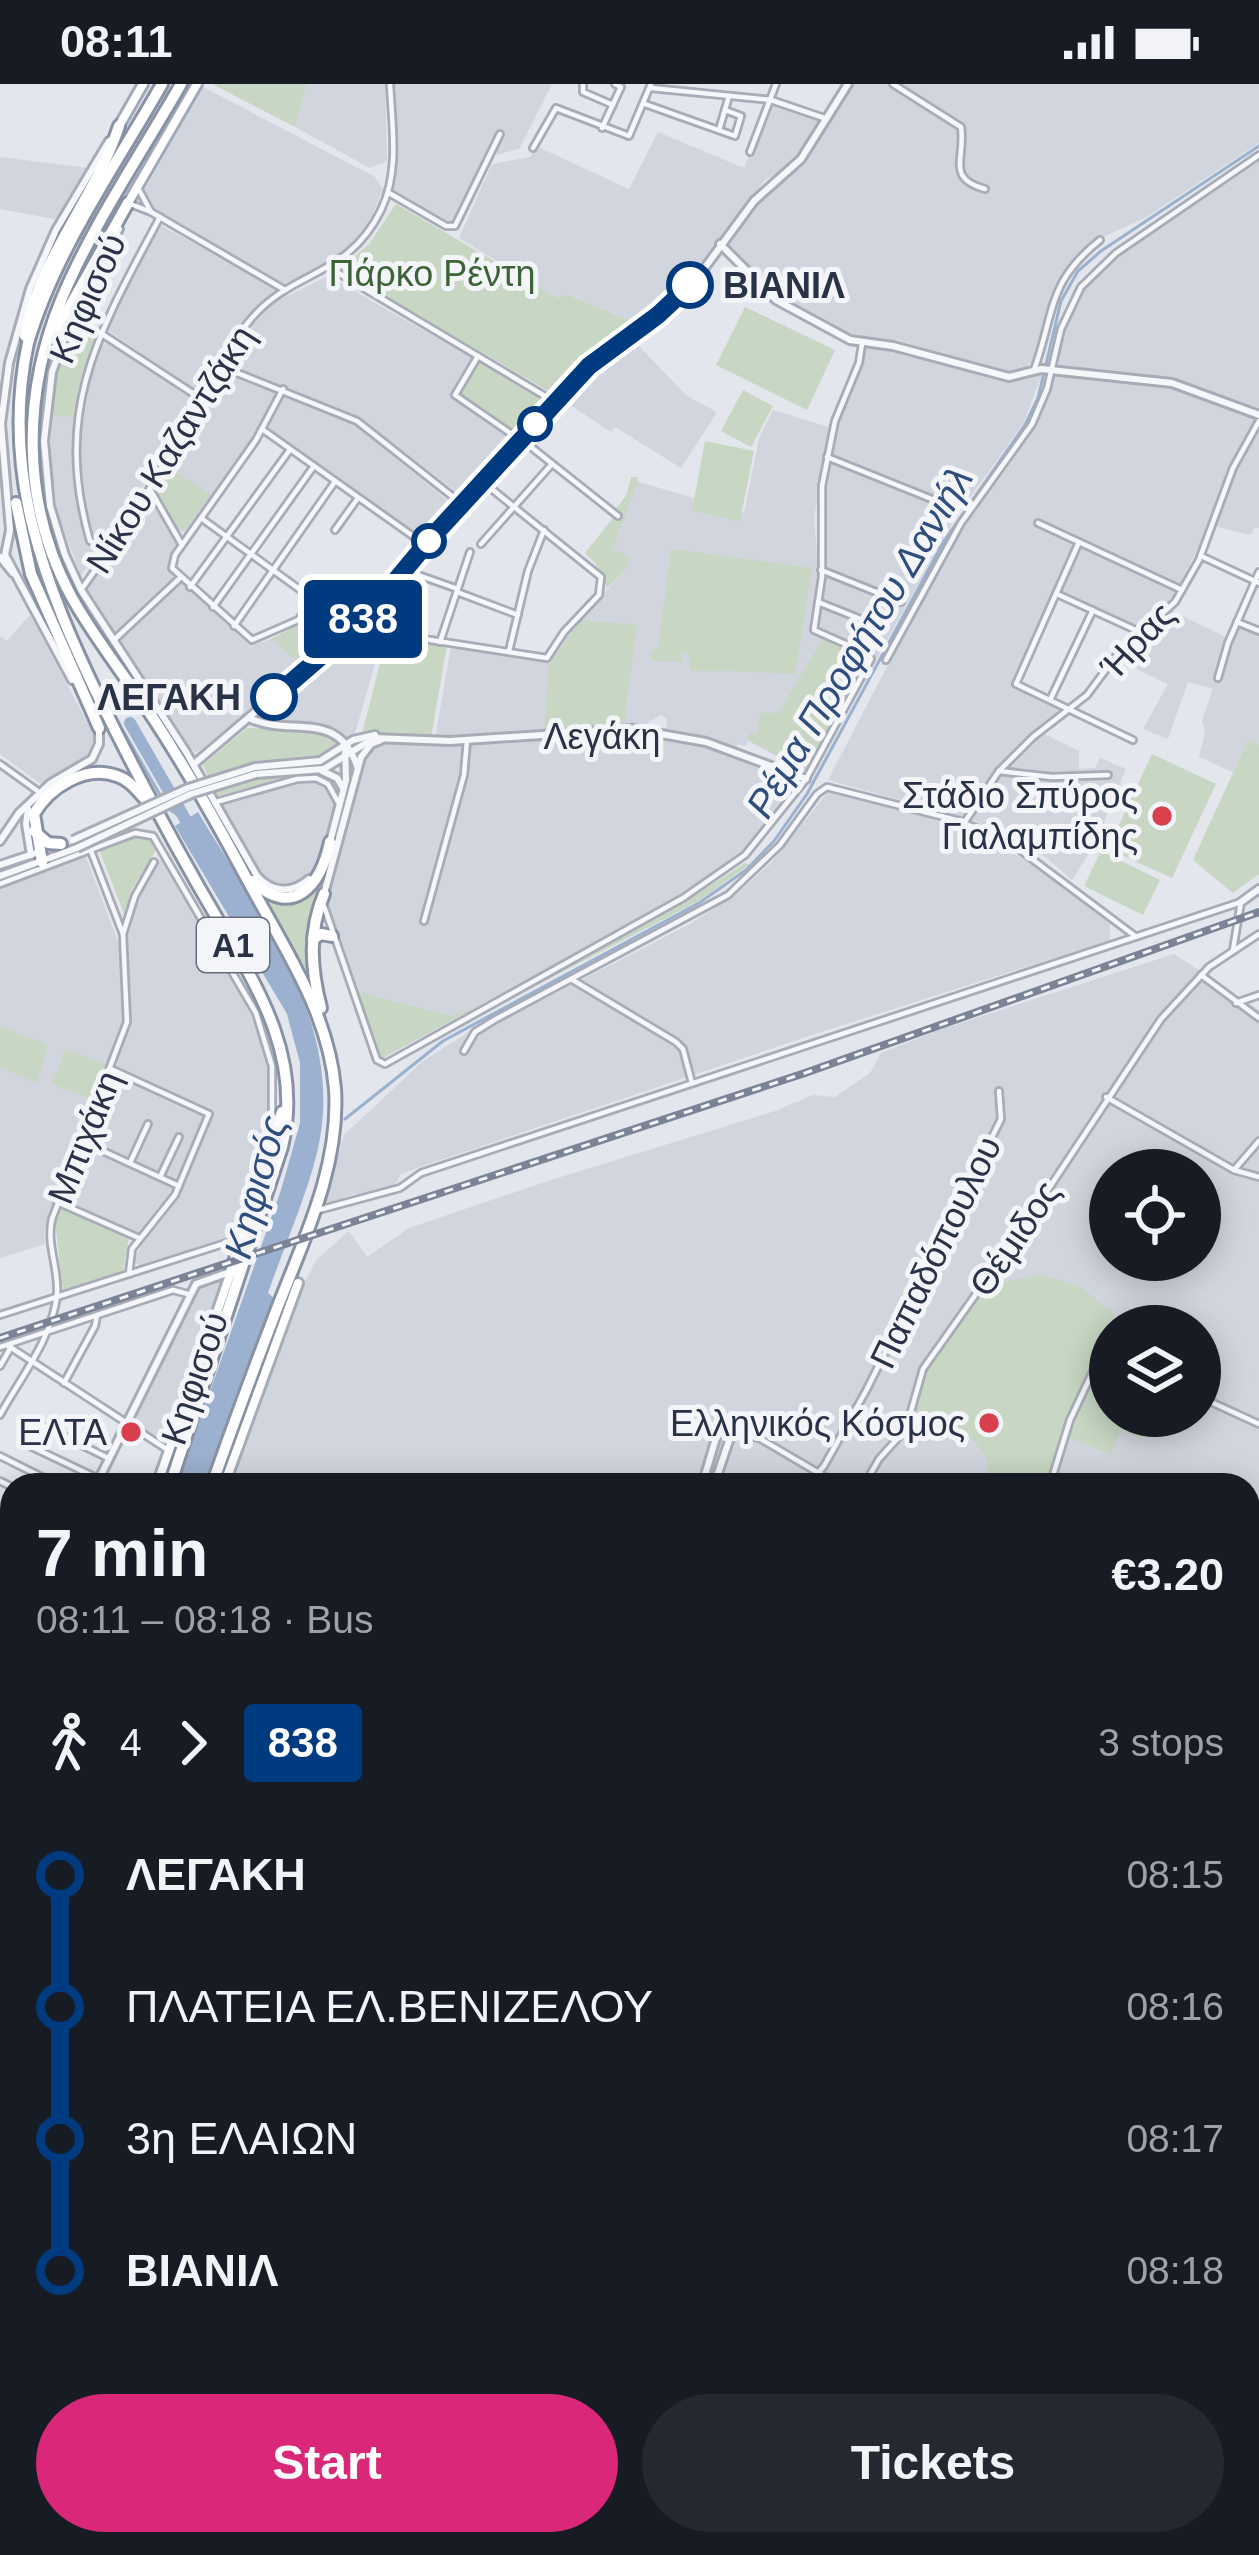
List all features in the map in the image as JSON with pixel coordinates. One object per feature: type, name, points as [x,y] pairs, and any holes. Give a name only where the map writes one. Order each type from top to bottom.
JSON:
[{"type":"highway","name":"Α1","points":[[162,84],[47,292],[21,374],[17,476],[31,542],[49,591],[154,808],[271,1015],[284,1054],[288,1092],[282,1147],[173,1473]]},
{"type":"highway","name":"Α1","points":[[181,84],[124,197],[69,284],[41,361],[35,393],[34,474],[54,559],[78,608],[150,714],[242,870],[310,997],[335,1089],[334,1138],[314,1212],[217,1473]]},
{"type":"highway","points":[[21,374],[28,319],[38,287],[110,152],[119,126]]},
{"type":"highway","points":[[17,476],[16,519],[31,574],[99,728]]},
{"type":"highway","points":[[37,858],[34,814],[63,784],[90,773],[122,777],[154,808]]},
{"type":"highway","points":[[34,831],[48,842],[70,844]]},
{"type":"highway","points":[[242,870],[268,893],[301,894],[319,878],[330,842]]},
{"type":"highway","points":[[324,894],[313,939],[326,1044]]},
{"type":"highway","points":[[313,939],[321,934],[332,936]]},
{"type":"highway","points":[[231,1272],[288,1092]]},
{"type":"highway","points":[[298,1283],[301,1249]]},
{"type":"highway","points":[[169,1451],[169,1473]]},
{"type":"main road","name":"Κηφισού","points":[[119,126],[143,84]]},
{"type":"main road","name":"Κηφισού","points":[[124,197],[137,186],[197,84]]},
{"type":"main road","name":"Κηφισού","points":[[161,1473],[231,1272]]},
{"type":"main road","name":"Κηφισού","points":[[228,1473],[298,1283]]},
{"type":"street","name":"Νίκου Καζαντζάκη","points":[[81,590],[150,490],[200,398],[251,320],[285,290],[330,268],[361,242],[389,194],[394,157],[390,84]]},
{"type":"street","points":[[583,84],[584,92],[613,105]]},
{"type":"street","points":[[602,128],[621,87],[615,84]]},
{"type":"street","points":[[750,152],[776,84]]},
{"type":"street","points":[[194,764],[353,628],[594,362],[683,292],[754,201],[802,159],[848,84]]},
{"type":"street","points":[[893,84],[961,127],[961,177],[985,189]]},
{"type":"street","points":[[533,148],[554,108],[628,136],[651,86],[771,100],[827,119]]},
{"type":"street","points":[[717,129],[729,96]]},
{"type":"street","points":[[645,104],[736,136],[741,116],[725,110]]},
{"type":"street","name":"Κηφισού","points":[[99,728],[5,554],[3,541],[10,530],[1,424],[14,342],[42,260],[119,126]]},
{"type":"street","points":[[389,194],[446,226],[455,226],[500,134]]},
{"type":"street","points":[[1044,370],[1070,308],[1096,270],[1259,155]]},
{"type":"street","points":[[137,186],[151,212]]},
{"type":"street","name":"Κηφισού","points":[[124,197],[120,228],[68,328],[48,393],[44,452],[53,518],[81,590],[194,764],[257,876],[273,888],[302,886],[330,842]]},
{"type":"street","points":[[124,197],[285,290]]},
{"type":"street","points":[[110,549],[89,539],[76,460],[81,393],[99,332],[160,217]]},
{"type":"street","points":[[886,660],[961,523],[1027,435],[1044,370],[1054,295],[1076,262],[1100,240]]},
{"type":"street","points":[[720,244],[776,300],[846,339],[901,347],[1009,377],[1044,370],[1172,383],[1259,418]]},
{"type":"street","points":[[330,268],[555,402]]},
{"type":"street","points":[[68,328],[99,332],[200,398]]},
{"type":"street","points":[[0,340],[14,342]]},
{"type":"street","points":[[391,738],[367,747],[324,894],[332,936],[377,1060],[385,1064],[683,898],[747,857],[806,779],[871,659],[814,631],[821,570],[820,500],[836,418],[860,363],[862,342]]},
{"type":"street","points":[[478,356],[455,394],[523,437],[618,516]]},
{"type":"street","points":[[220,366],[357,421],[462,504]]},
{"type":"street","points":[[283,389],[262,429],[182,544],[172,568],[252,640],[298,620],[314,600]]},
{"type":"street","name":"Ήρας","points":[[964,823],[999,770],[1071,709],[1118,652],[1167,611],[1201,556],[1233,467],[1259,418]]},
{"type":"street","points":[[262,429],[425,545]]},
{"type":"street","points":[[190,587],[290,449]]},
{"type":"street","points":[[827,458],[949,506],[930,542]]},
{"type":"street","points":[[481,544],[552,464]]},
{"type":"street","points":[[213,607],[314,466]]},
{"type":"street","points":[[201,518],[353,628],[549,656],[599,596],[601,577],[482,481]]},
{"type":"street","points":[[234,626],[335,482]]},
{"type":"street","points":[[150,490],[182,544]]},
{"type":"street","points":[[335,530],[358,498]]},
{"type":"street","points":[[1038,523],[1182,590]]},
{"type":"street","points":[[509,653],[544,530]]},
{"type":"street","points":[[1079,542],[1016,684],[1133,740]]},
{"type":"street","points":[[440,642],[470,552]]},
{"type":"street","points":[[1201,556],[1257,582]]},
{"type":"street","points":[[0,557],[25,586]]},
{"type":"street","points":[[404,570],[518,615]]},
{"type":"street","points":[[821,570],[901,602]]},
{"type":"street","points":[[1218,678],[1259,572]]},
{"type":"street","points":[[113,641],[180,578]]},
{"type":"street","points":[[1057,594],[1142,633]]},
{"type":"street","points":[[818,602],[878,626]]},
{"type":"street","points":[[1050,700],[1093,610]]},
{"type":"street","points":[[1238,622],[1259,631]]},
{"type":"street","points":[[249,718],[329,731],[358,769]]},
{"type":"street","points":[[0,841],[41,793],[92,759],[99,745],[99,728]]},
{"type":"street","name":"Λεγάκη","points":[[347,750],[368,735],[467,740],[648,730],[706,742],[806,779]]},
{"type":"street","points":[[424,921],[464,775],[467,740]]},
{"type":"street","points":[[256,770],[318,770],[338,763],[347,750]]},
{"type":"street","points":[[0,880],[188,788],[256,770],[324,760],[347,750]]},
{"type":"street","points":[[330,842],[344,791],[347,750]]},
{"type":"street","points":[[0,764],[41,793]]},
{"type":"street","points":[[318,770],[337,778],[344,791]]},
{"type":"street","points":[[999,770],[1052,777],[1108,775]]},
{"type":"street","points":[[216,802],[312,778],[331,786],[340,808]]},
{"type":"street","points":[[464,1051],[479,1029],[714,904],[758,867],[827,788],[964,823],[1023,849],[1135,936]]},
{"type":"street","points":[[29,806],[26,824],[37,858]]},
{"type":"street","points":[[0,880],[135,833],[153,836],[256,1013],[272,1066],[274,1106],[270,1134],[235,1238],[0,1315]]},
{"type":"street","points":[[0,865],[37,858],[70,844]]},
{"type":"street","name":"Μπιχάκη","points":[[0,1415],[47,1331],[56,1298],[49,1236],[57,1202],[127,1022],[123,934],[91,851]]},
{"type":"street","points":[[747,857],[758,867]]},
{"type":"street","points":[[123,934],[137,889],[154,862]]},
{"type":"street","points":[[314,1212],[400,1188],[421,1173],[1017,979],[1241,902],[1259,889]]},
{"type":"street","points":[[1232,950],[1241,902]]},
{"type":"street","name":"Θέμιδος","points":[[871,1473],[906,1429],[923,1369],[1161,1018],[1200,975],[1259,934]]},
{"type":"street","points":[[1200,975],[1259,1018]]},
{"type":"street","points":[[571,980],[680,1045],[692,1083]]},
{"type":"street","points":[[1236,1003],[1259,995]]},
{"type":"street","points":[[111,1069],[209,1114],[179,1186],[129,1258],[129,1274]]},
{"type":"street","name":"Παπαδόπουλου","points":[[818,1472],[867,1389],[1001,1119],[999,1091]]},
{"type":"street","points":[[1106,1097],[1234,1170],[1259,1177]]},
{"type":"street","points":[[130,1163],[148,1124]]},
{"type":"street","points":[[160,1177],[178,1137]]},
{"type":"street","points":[[80,1140],[179,1186]]},
{"type":"street","points":[[1234,1170],[1259,1141]]},
{"type":"street","points":[[57,1202],[139,1238]]},
{"type":"street","points":[[102,1473],[190,1295],[199,1281],[231,1272]]},
{"type":"street","points":[[6,1346],[173,1290],[190,1295]]},
{"type":"street","points":[[64,1383],[97,1315]]},
{"type":"street","points":[[6,1346],[169,1451]]},
{"type":"street","points":[[0,1366],[6,1346]]},
{"type":"street","points":[[1053,1473],[1089,1380]]},
{"type":"street","points":[[1221,1407],[1259,1424]]},
{"type":"street","points":[[43,1426],[109,1459]]},
{"type":"street","points":[[706,1473],[719,1428],[755,1436],[818,1472]]},
{"type":"street","points":[[718,1473],[732,1432]]},
{"type":"street","points":[[32,1447],[81,1473]]},
{"type":"street","points":[[0,1456],[34,1473]]},
{"type":"shaded area","points":[[307,84],[385,84],[387,161],[370,168],[295,127]]},
{"type":"shaded area","points":[[394,84],[552,84],[519,149],[492,156],[455,224],[448,225],[393,192],[397,157]]},
{"type":"shaded area","points":[[851,84],[1259,84],[1259,143],[1148,216],[1095,241],[1051,295],[1034,360],[1022,371],[1002,372],[896,340],[855,339],[791,308],[728,246],[765,194],[803,160]]},
{"type":"shaded area","points":[[203,87],[375,177],[383,189],[369,222],[350,247],[318,270],[284,284],[136,205]]},
{"type":"shaded area","points":[[772,103],[819,120],[798,157],[765,180],[692,277],[638,324],[570,295],[558,298],[459,238],[492,164],[530,157],[536,146],[629,189],[658,132],[744,168]]},
{"type":"shaded area","points":[[0,157],[88,168],[59,220],[0,209]]},
{"type":"shaded area","points":[[1259,159],[1259,409],[1221,489],[1228,492],[1259,431],[1259,528],[1251,535],[1210,525],[1170,603],[1137,632],[1056,592],[1013,685],[1065,710],[1038,731],[1079,751],[1079,769],[1095,768],[1100,758],[1126,769],[1096,842],[1072,880],[1043,855],[975,821],[828,780],[946,553],[1031,432],[1047,399],[1065,326],[1082,290],[1117,255]]},
{"type":"shaded area","points":[[160,225],[277,288],[239,327],[199,392],[104,328]]},
{"type":"shaded area","points":[[328,276],[472,358],[452,395],[503,432],[520,435],[463,497],[356,415],[227,364],[247,331],[273,303]]},
{"type":"shaded area","points":[[70,332],[92,335],[104,346],[106,342],[194,400],[138,495],[81,575],[58,515],[50,458],[53,393]]},
{"type":"shaded area","points":[[633,340],[687,396],[717,412],[681,468],[615,427],[611,432],[563,400],[603,360]]},
{"type":"shaded area","points":[[864,345],[892,347],[1004,379],[1024,380],[1043,372],[1023,424],[955,518],[877,658],[817,631],[824,576],[823,494],[835,429]]},
{"type":"shaded area","points":[[222,372],[278,394],[260,430],[187,531],[181,532],[155,491]]},
{"type":"shaded area","points":[[285,395],[348,419],[454,506],[421,540],[266,430]]},
{"type":"shaded area","points":[[773,410],[832,428],[814,517],[819,579],[813,632],[868,658],[807,773],[748,741],[736,749],[666,730],[667,719],[661,715],[642,726],[435,739],[451,646],[548,661],[572,626],[624,572],[612,549],[636,481],[744,513],[759,438]]},
{"type":"shaded area","points":[[147,504],[157,510],[177,544],[168,563],[174,581],[115,636],[87,590]]},
{"type":"shaded area","points":[[179,581],[247,642],[271,639],[304,667],[207,748],[196,752],[186,746],[118,643]]},
{"type":"shaded area","points":[[1172,611],[1226,637],[1234,617],[1259,628],[1259,745],[1248,740],[1233,772],[1199,757],[1205,733],[1202,720],[1213,689],[1188,682],[1168,739],[1143,729],[1168,684],[1117,660]]},
{"type":"shaded area","points":[[30,615],[95,737],[89,754],[42,785],[0,754],[0,636],[7,641]]},
{"type":"shaded area","points":[[356,632],[383,636],[354,737],[321,726],[262,719],[262,711]]},
{"type":"shaded area","points":[[645,733],[713,747],[783,774],[784,805],[748,849],[687,893],[381,1059],[326,906],[368,749],[385,741],[456,743]]},
{"type":"shaded area","points":[[312,780],[329,787],[336,801],[327,842],[301,884],[283,888],[268,884],[258,875],[218,803]]},
{"type":"shaded area","points":[[828,792],[953,823],[1041,868],[1110,924],[1110,940],[420,1167],[401,1174],[394,1187],[372,1195],[355,1194],[325,1204],[344,1135],[423,1061],[470,1031],[482,1031],[690,924],[738,893],[771,863]]},
{"type":"shaded area","points":[[161,856],[237,981],[267,1056],[267,1123],[233,1232],[140,1266],[134,1261],[145,1237],[56,1198],[44,1232],[45,1244],[0,1258],[0,887],[86,857],[118,942],[127,942],[133,911]]},
{"type":"shaded area","points":[[1174,954],[1259,1010],[1259,1473],[234,1473],[301,1289],[317,1259],[349,1231],[367,1257],[409,1228],[813,1095],[835,1097],[870,1073],[881,1053],[942,1029]]},
{"type":"shaded area","points":[[217,1279],[224,1284],[167,1447],[130,1423],[199,1286]]},
{"type":"green space","points":[[212,84],[307,84],[295,127]]},
{"type":"green space","name":"Πάρκο Ρέντη","points":[[396,204],[558,298],[569,295],[638,324],[596,346],[550,392],[339,270],[369,244]]},
{"type":"green space","points":[[745,307],[835,350],[807,410],[716,365]]},
{"type":"green space","points":[[83,331],[94,337],[77,391],[75,417],[51,416],[70,332]]},
{"type":"green space","points":[[477,361],[551,402],[524,432],[506,428],[459,394]]},
{"type":"green space","points":[[743,390],[773,406],[751,447],[721,431]]},
{"type":"green space","points":[[705,441],[754,451],[740,521],[692,511]]},
{"type":"green space","points":[[169,468],[211,494],[185,530],[178,529],[157,491]]},
{"type":"green space","points":[[631,477],[637,477],[638,484],[612,549],[630,557],[624,572],[607,588],[585,553],[613,518],[618,521],[615,510],[626,496]]},
{"type":"green space","points":[[671,549],[812,568],[795,674],[729,671],[728,666],[726,671],[689,671],[689,654],[683,653],[682,662],[651,661],[652,650],[658,650]]},
{"type":"green space","points":[[316,605],[348,629],[304,667],[271,639],[301,623]]},
{"type":"green space","points":[[581,620],[637,625],[624,723],[544,730],[549,665]]},
{"type":"green space","points":[[387,636],[447,645],[431,738],[362,734]]},
{"type":"green space","points":[[823,638],[867,658],[806,771],[747,739],[750,733],[757,734],[760,713],[779,713]]},
{"type":"green space","points":[[247,728],[309,730],[338,746],[318,755],[254,761],[257,778],[303,774],[216,796],[203,765]]},
{"type":"green space","points":[[1248,740],[1259,745],[1259,874],[1233,893],[1193,860]]},
{"type":"green space","name":"Στάδιο Σπύρος Γιαλαμπίδης","points":[[1152,754],[1216,784],[1172,878],[1108,849]]},
{"type":"green space","points":[[149,836],[158,847],[132,889],[125,916],[100,852]]},
{"type":"green space","points":[[1101,851],[1160,880],[1143,915],[1084,886]]},
{"type":"green space","points":[[745,863],[749,865],[697,902],[458,1026],[685,902]]},
{"type":"green space","points":[[324,878],[307,971],[264,896],[312,891]]},
{"type":"green space","points":[[358,992],[452,1016],[478,1006],[382,1058]]},
{"type":"green space","points":[[0,1026],[48,1045],[37,1083],[0,1067]]},
{"type":"green space","points":[[66,1049],[105,1064],[91,1099],[52,1084]]},
{"type":"green space","points":[[60,1206],[129,1237],[123,1271],[63,1290],[55,1221]]},
{"type":"green space","points":[[1040,1275],[1080,1286],[1103,1305],[1089,1305],[1089,1371],[1067,1419],[1051,1473],[989,1473],[987,1460],[974,1440],[959,1434],[937,1435],[911,1424],[923,1375],[988,1285]]},
{"type":"green space","points":[[1089,1393],[1089,1437],[1118,1437],[1111,1454],[1068,1438]]},
{"type":"water","points":[[198,812],[271,932],[309,1016],[320,1061],[323,1106],[312,1171],[268,1293],[274,1298],[208,1473],[181,1473],[281,1190],[300,1123],[300,1063],[287,1014],[175,826]]},
{"type":"waterway","name":"Ρέμα Προφήτου Δανιήλ","points":[[345,1119],[443,1041],[699,903],[746,870],[774,841],[807,794],[944,541],[1025,425],[1038,398],[1061,301],[1078,271],[1259,146]]},
{"type":"waterway","name":"Κηφισός","points":[[130,723],[192,831]]},
{"type":"waterway","points":[[122,729],[163,800]]},
{"type":"waterway","points":[[168,808],[185,820]]},
{"type":"railway","points":[[0,1338],[805,1073],[1259,912]]},
{"type":"bus line","name":"838","points":[[274,697],[361,622],[589,366],[690,285]]},
{"type":"place","name":"ΒΙΑΝΙΛ","points":[[690,285]]},
{"type":"place","name":"ΛΕΓΑΚΗ","points":[[274,697]]},
{"type":"place","name":"Στάδιο Σπύρος Γιαλαμπίδης","points":[[1162,816]]},
{"type":"place","name":"Ελληνικός Κόσμος","points":[[989,1423]]},
{"type":"place","name":"ΕΛΤΑ","points":[[131,1432]]}]
